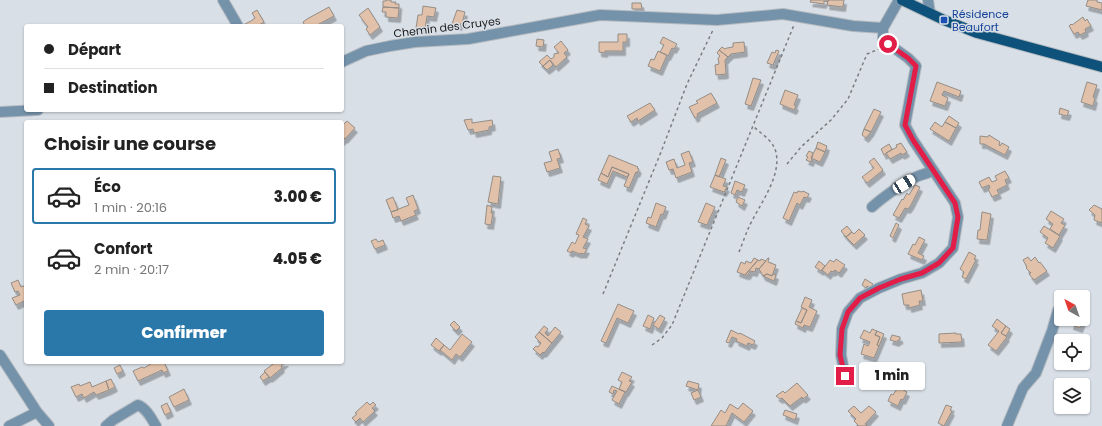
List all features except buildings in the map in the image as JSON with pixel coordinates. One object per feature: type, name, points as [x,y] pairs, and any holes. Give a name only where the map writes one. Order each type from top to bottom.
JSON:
[{"type":"main road","points":[[900,0],[977,32],[1102,67]]},
{"type":"street","points":[[222,0],[237,24]]},
{"type":"street","points":[[845,376],[840,355],[842,329],[848,312],[860,298],[901,279],[922,273],[939,263],[953,248],[958,217],[955,203],[913,140],[905,125],[916,66],[908,58],[883,40],[883,28],[900,0]]},
{"type":"street","points":[[928,0],[930,13]]},
{"type":"street","name":"Chemin des Cruyes","points":[[344,61],[366,51],[390,46],[415,42],[468,39],[600,15],[717,20],[783,14],[853,26],[883,28]]},
{"type":"street","points":[[0,112],[24,111]]},
{"type":"street","points":[[872,207],[880,199],[916,177],[928,174],[933,170]]},
{"type":"street","points":[[1007,426],[1023,388],[1036,373],[1054,324]]},
{"type":"street","points":[[0,355],[37,412],[49,426]]},
{"type":"street","points":[[106,426],[125,412],[138,405],[143,407],[149,413],[156,426]]},
{"type":"street","points":[[9,426],[37,412]]},
{"type":"path","points":[[652,345],[662,338],[672,325],[798,16]]},
{"type":"path","points":[[603,294],[687,84],[717,20]]},
{"type":"path","points":[[787,164],[801,147],[831,120],[848,99],[867,54],[888,44]]},
{"type":"path","points":[[739,252],[748,229],[772,181],[777,165],[775,149],[754,126]]},
{"type":"place","name":"Résidence Beaufort","points":[[944,20]]},
{"type":"route","points":[[845,376],[840,355],[842,329],[848,312],[860,298],[901,279],[922,273],[939,263],[953,248],[958,217],[955,203],[913,140],[905,125],[916,66],[908,58],[888,44]]}]
